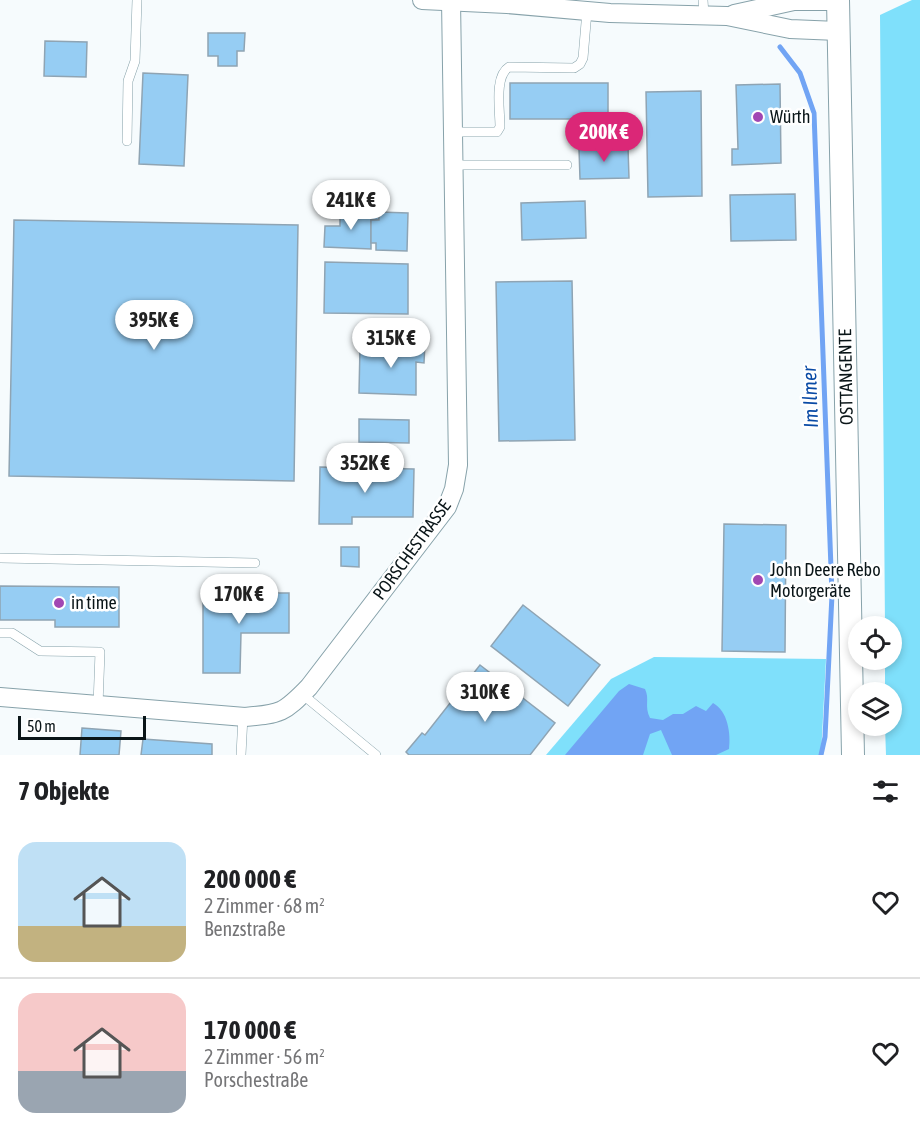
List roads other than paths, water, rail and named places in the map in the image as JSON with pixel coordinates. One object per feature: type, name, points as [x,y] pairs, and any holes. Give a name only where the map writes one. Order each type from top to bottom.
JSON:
[{"type":"street","points":[[422,0],[587,11],[611,6],[704,8],[727,16],[790,29],[838,31]]},
{"type":"street","points":[[727,16],[794,1],[838,0]]},
{"type":"street","name":"OSTTANGENTE","points":[[838,0],[853,755]]},
{"type":"street","name":"PORSCHESTRASSE","points":[[0,696],[243,716],[270,715],[289,708],[447,507],[454,489],[458,465],[451,1]]},
{"type":"lane","points":[[127,141],[128,81],[135,61],[136,0]]},
{"type":"lane","points":[[453,132],[497,132],[500,127],[499,79],[502,71],[509,67],[574,68],[580,64],[583,58],[587,11]]},
{"type":"lane","points":[[453,165],[567,165]]},
{"type":"lane","points":[[0,558],[255,563]]},
{"type":"lane","points":[[0,633],[12,633],[40,651],[100,652],[98,705]]},
{"type":"lane","points":[[302,694],[376,755]]},
{"type":"lane","points":[[241,755],[243,716]]},
{"type":"waterway","name":"Im Ilmer","points":[[780,47],[800,73],[814,113],[832,595],[825,737],[821,755]]},
{"type":"place","name":"Würth","points":[[758,117]]},
{"type":"place","name":"John Deere Rebo Motorgeräte","points":[[758,580]]},
{"type":"place","name":"in time","points":[[59,603]]}]
